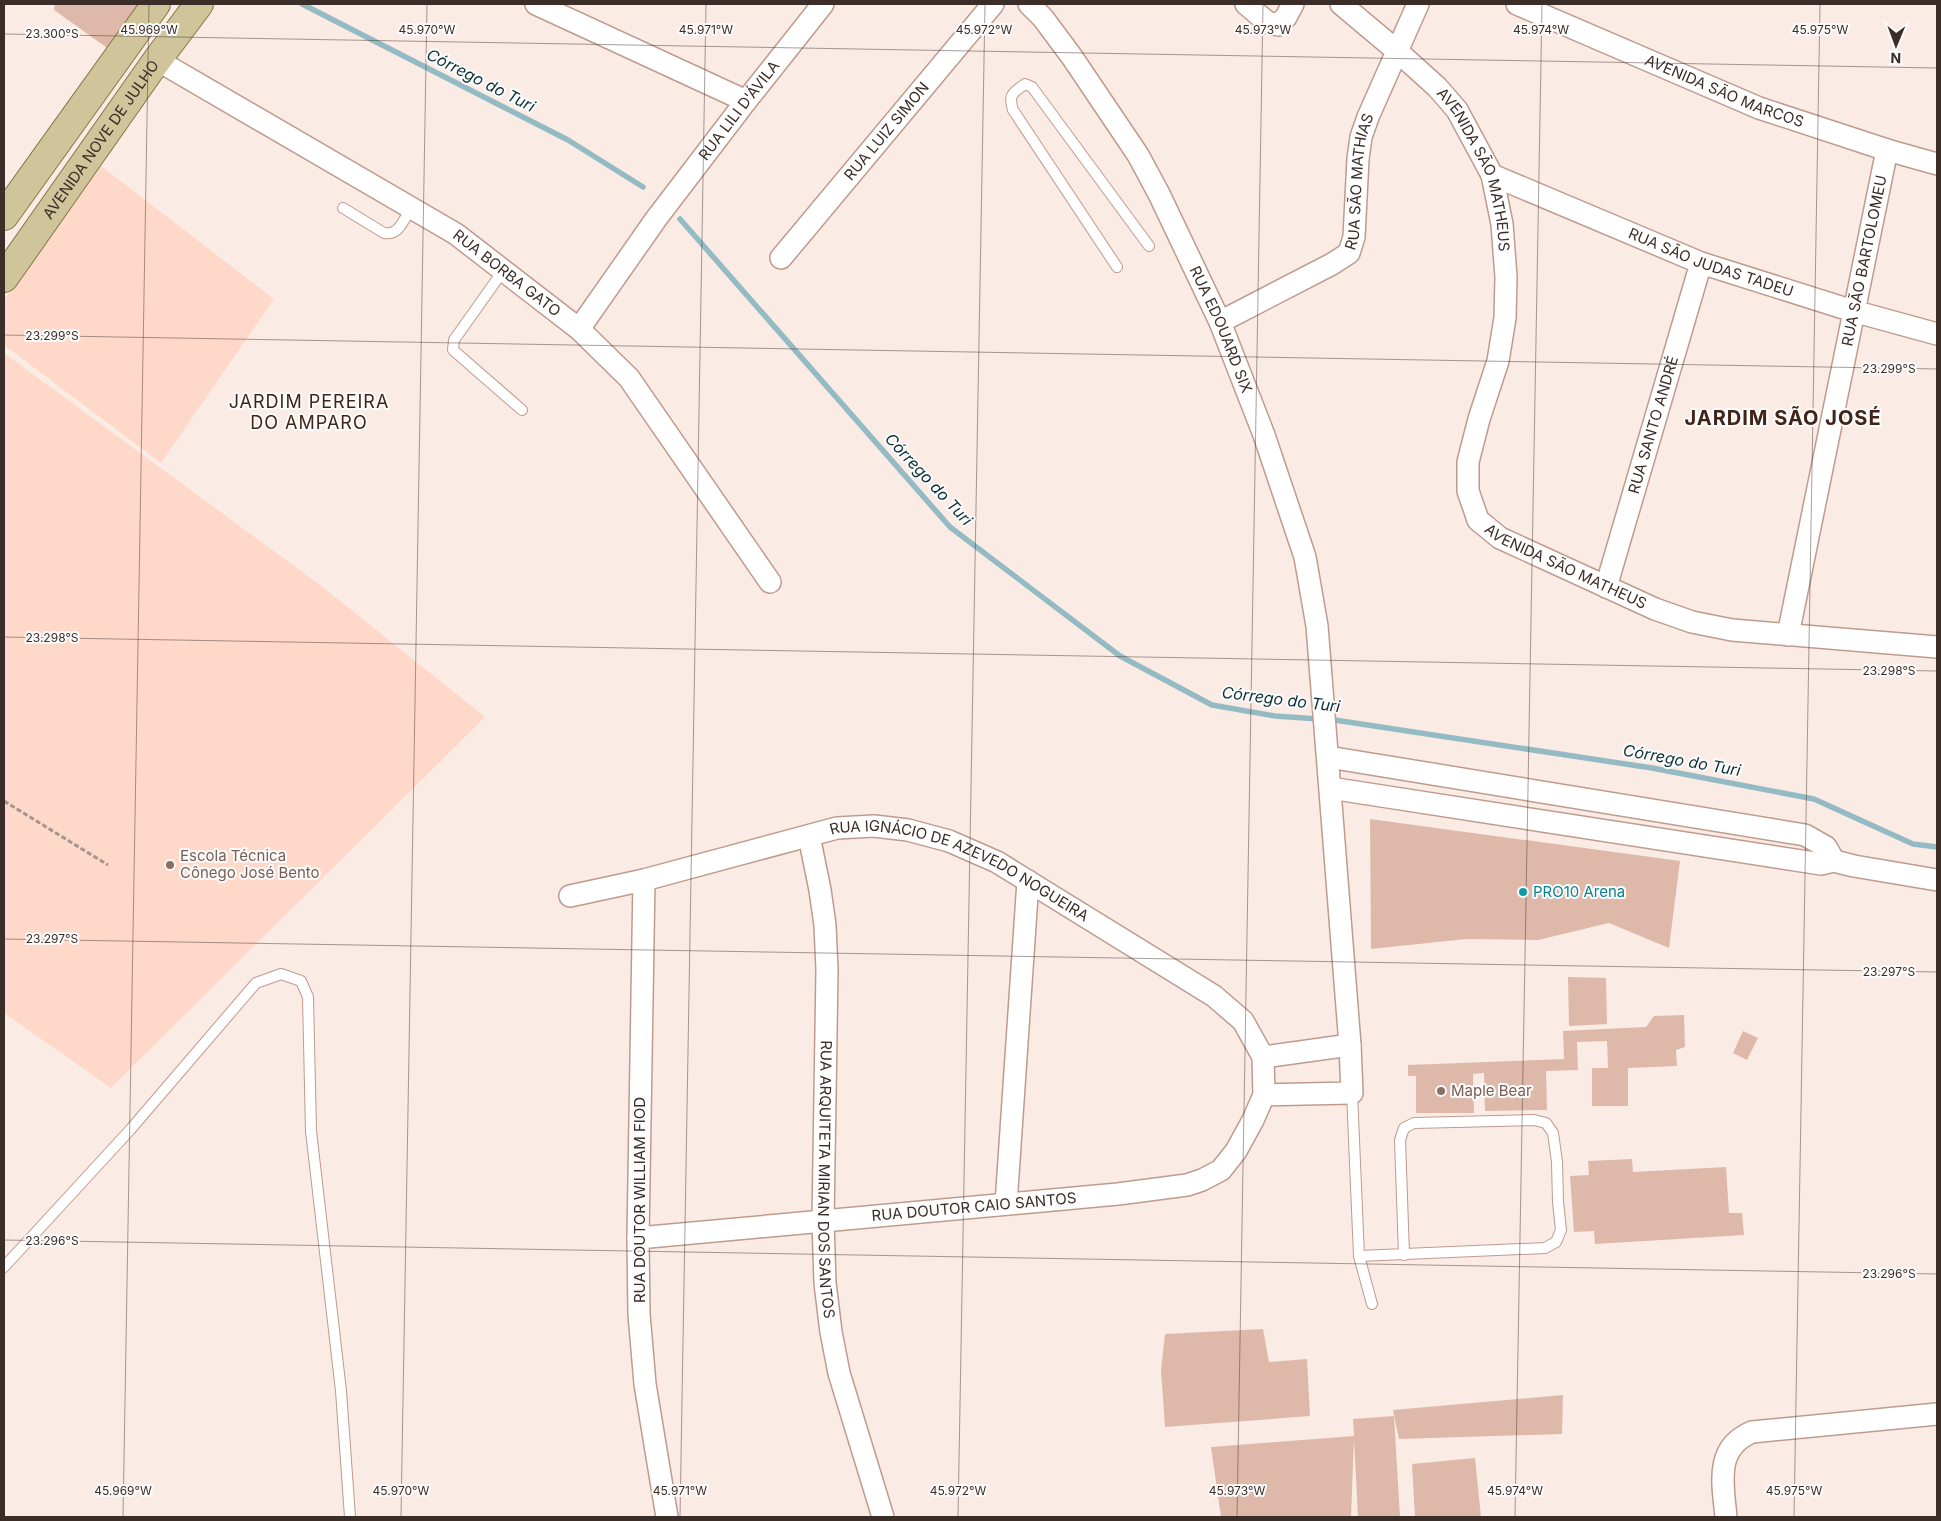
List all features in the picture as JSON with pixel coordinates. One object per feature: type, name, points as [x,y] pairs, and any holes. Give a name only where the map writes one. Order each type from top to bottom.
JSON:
[{"type":"main road","points":[[4,216],[156,4]]},
{"type":"main road","name":"AVENIDA NOVE DE JULHO","points":[[4,278],[157,60],[199,4]]},
{"type":"street","points":[[536,4],[746,101]]},
{"type":"street","name":"RUA LILI D'ÁVILA","points":[[580,329],[656,219],[823,4]]},
{"type":"street","name":"RUA LUIZ SIMON","points":[[781,258],[993,4]]},
{"type":"street","name":"RUA EDOUARD SIX","points":[[1029,4],[1043,18],[1072,57],[1138,155],[1159,194],[1220,322],[1264,435],[1305,557],[1317,626],[1350,1045],[1352,1093]]},
{"type":"street","points":[[1246,4],[1267,22],[1278,25],[1283,22],[1293,4]]},
{"type":"street","name":"AVENIDA SÃO MATHEUS","points":[[1341,4],[1397,51],[1437,88],[1457,110],[1492,175],[1502,224],[1506,277],[1505,318],[1498,361],[1468,462],[1468,491],[1478,520],[1500,538],[1655,609],[1692,622],[1732,630],[1937,647]]},
{"type":"street","name":"RUA SÃO MATHIAS","points":[[1220,322],[1332,264],[1349,253],[1354,237],[1361,137],[1418,4]]},
{"type":"street","name":"AVENIDA SÃO MARCOS","points":[[1528,6],[1759,108],[1887,150],[1937,164]]},
{"type":"street","name":"RUA BORBA GATO","points":[[157,60],[456,234],[580,329],[629,378],[770,582]]},
{"type":"street","name":"RUA SÃO BARTOLOMEU","points":[[1788,635],[1887,150]]},
{"type":"street","name":"RUA SÃO JUDAS TADEU","points":[[1492,175],[1702,263],[1853,311],[1937,334]]},
{"type":"street","name":"RUA SANTO ANDRÉ","points":[[1606,586],[1702,263]]},
{"type":"street","points":[[1328,757],[1805,836],[1826,847],[1834,861]]},
{"type":"street","points":[[1330,788],[1821,864],[1834,861],[1937,880]]},
{"type":"street","name":"RUA IGNÁCIO DE AZEVEDO NOGUEIRA","points":[[570,896],[644,880],[837,828],[874,826],[908,830],[949,841],[997,862],[1214,996],[1243,1021],[1263,1057],[1264,1095]]},
{"type":"street","name":"RUA ARQUITETA MIRIAN DOS SANTOS","points":[[809,836],[825,925],[827,970],[823,1221],[825,1283],[831,1332],[839,1373],[883,1517]]},
{"type":"street","name":"RUA DOUTOR WILLIAM FIOD","points":[[644,880],[638,1238],[639,1314],[645,1384],[667,1517]]},
{"type":"street","points":[[1006,1204],[1028,881]]},
{"type":"street","points":[[1263,1057],[1350,1045]]},
{"type":"street","points":[[1264,1095],[1352,1093]]},
{"type":"street","name":"RUA DOUTOR CAIO SANTOS","points":[[638,1238],[1171,1188],[1202,1180],[1221,1170],[1236,1151],[1264,1095]]},
{"type":"street","points":[[1726,1517],[1723,1478],[1724,1461],[1732,1445],[1744,1435],[1752,1432],[1937,1414]]},
{"type":"lane","points":[[1117,267],[1012,110],[1010,101],[1013,92],[1025,84],[1032,87],[1149,246]]},
{"type":"lane","points":[[343,208],[389,234],[398,229],[411,208]]},
{"type":"lane","points":[[503,270],[454,340],[453,350],[522,410]]},
{"type":"lane","points":[[4,1267],[130,1130],[256,983],[281,974],[301,981],[308,997],[311,1131],[341,1391],[350,1517]]},
{"type":"lane","points":[[1352,1093],[1359,1256],[1372,1304]]},
{"type":"lane","points":[[1359,1256],[1404,1256],[1545,1248],[1556,1242],[1561,1230],[1557,1162],[1553,1133],[1546,1124],[1534,1120],[1474,1121],[1414,1123],[1404,1128],[1400,1140],[1404,1256]]},
{"type":"path","points":[[4,801],[108,865]]},
{"type":"shaded area","points":[[101,166],[274,299],[161,463],[4,345],[4,300]]},
{"type":"shaded area","name":"Escola Técnica Cônego José Bento","points":[[4,353],[320,585],[485,717],[111,1088],[4,1013]]},
{"type":"building","points":[[55,4],[143,4],[110,50],[54,10]]},
{"type":"building","name":"PRO10 Arena","points":[[1370,819],[1680,861],[1669,948],[1609,923],[1538,940],[1466,939],[1371,949]]},
{"type":"building","points":[[1568,977],[1606,978],[1607,1024],[1569,1026]]},
{"type":"building","points":[[1684,1015],[1685,1047],[1676,1050],[1677,1066],[1628,1068],[1628,1106],[1592,1106],[1592,1068],[1608,1068],[1607,1041],[1577,1042],[1578,1070],[1546,1071],[1547,1110],[1485,1111],[1484,1073],[1473,1074],[1474,1113],[1416,1113],[1416,1076],[1408,1076],[1408,1065],[1564,1059],[1563,1031],[1646,1027],[1654,1016]]},
{"type":"building","points":[[1743,1031],[1758,1038],[1747,1060],[1733,1053]]},
{"type":"building","points":[[1632,1159],[1633,1172],[1726,1167],[1729,1213],[1742,1213],[1744,1235],[1595,1244],[1594,1231],[1574,1232],[1570,1176],[1589,1175],[1588,1161]]},
{"type":"building","points":[[1263,1329],[1269,1362],[1307,1359],[1310,1416],[1165,1427],[1161,1370],[1165,1334]]},
{"type":"building","points":[[1563,1395],[1562,1434],[1399,1439],[1393,1410]]},
{"type":"building","points":[[1394,1416],[1400,1517],[1358,1517],[1354,1439],[1351,1517],[1221,1517],[1211,1447],[1354,1436],[1353,1419]]},
{"type":"building","points":[[1475,1458],[1481,1517],[1415,1517],[1412,1464]]},
{"type":"waterway","name":"Córrego do Turi","points":[[302,4],[568,140],[643,187]]},
{"type":"waterway","name":"Córrego do Turi","points":[[680,219],[950,527],[1120,656],[1212,705],[1275,716],[1319,719]]},
{"type":"waterway","name":"Córrego do Turi","points":[[1328,719],[1652,768],[1814,799],[1913,844],[1937,847]]},
{"type":"place","name":"Escola Técnica Cônego José Bento","points":[[170,865]]},
{"type":"place","name":"PRO10 Arena","points":[[1523,892]]},
{"type":"place","name":"Maple Bear","points":[[1441,1091]]},
{"type":"district","name":"JARDIM PEREIRA DO AMPARO","points":[[309,412]]},
{"type":"district","name":"JARDIM SÃO JOSÉ","points":[[1783,418]]}]
